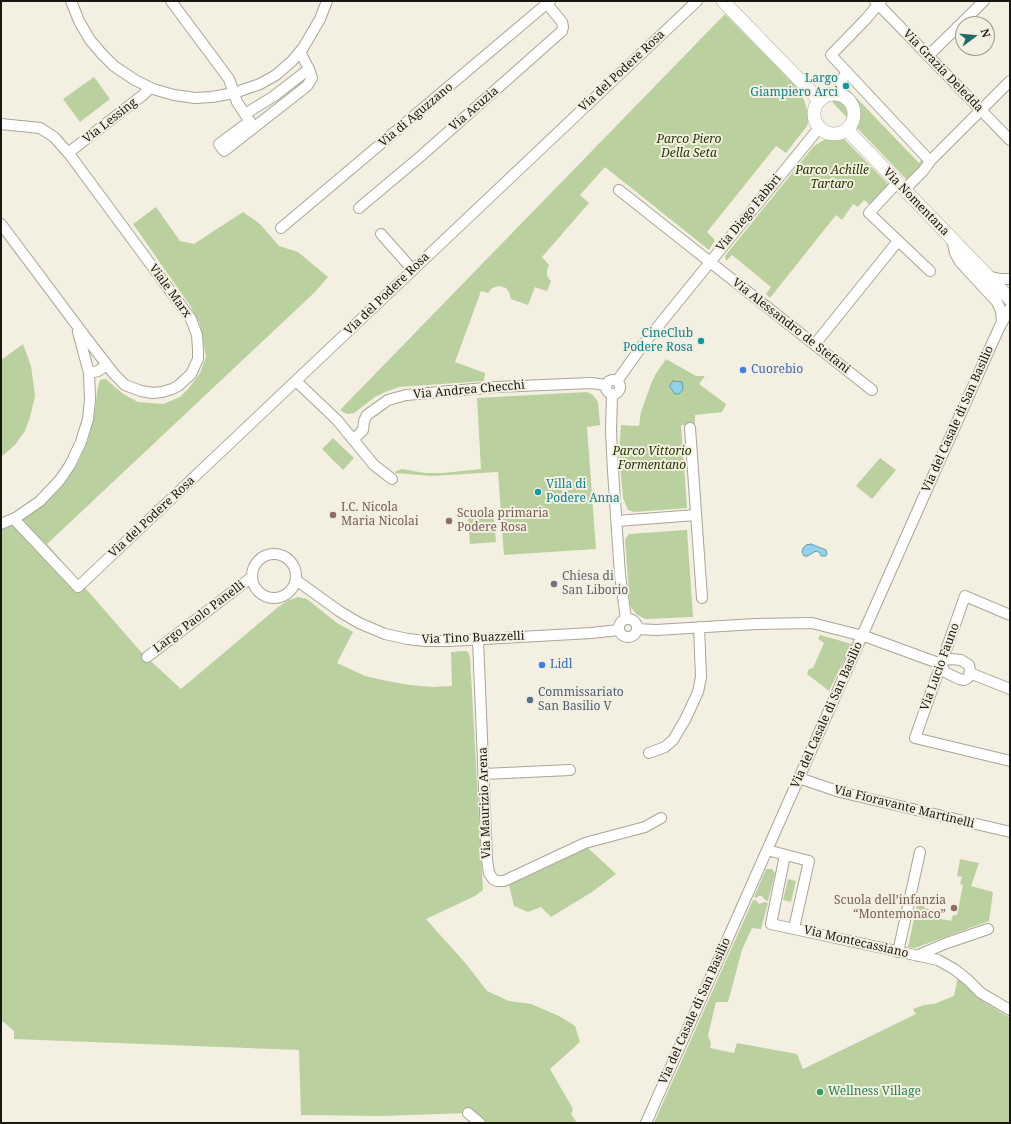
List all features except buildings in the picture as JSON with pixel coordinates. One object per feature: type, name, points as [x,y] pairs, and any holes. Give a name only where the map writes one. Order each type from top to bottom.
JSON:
[{"type":"main road","points":[[723,1],[819,100]]},
{"type":"main road","points":[[827,95],[842,95],[849,101],[854,110],[853,119],[847,130],[840,133],[831,134],[819,128],[816,123],[814,113],[819,100],[827,95]]},
{"type":"main road","name":"Via Nomentana","points":[[847,130],[1010,299]]},
{"type":"street","points":[[71,1],[86,35],[102,54],[120,71],[150,88],[174,95],[195,98],[234,93],[267,81],[289,64],[300,52],[316,26],[327,1]]},
{"type":"street","points":[[171,1],[229,79],[237,102],[250,121]]},
{"type":"street","name":"Via del Podere Rosa","points":[[14,519],[78,587],[697,1]]},
{"type":"street","points":[[928,56],[984,1]]},
{"type":"street","name":"Via Acuzia","points":[[359,208],[421,156],[562,31],[562,22],[549,2]]},
{"type":"street","name":"Via di Aguzzano","points":[[280,228],[549,2]]},
{"type":"street","points":[[878,2],[831,55],[928,158],[929,162]]},
{"type":"street","name":"Via Grazia Deledda","points":[[878,2],[1007,137]]},
{"type":"street","points":[[250,121],[307,86],[312,78],[300,52]]},
{"type":"street","points":[[250,121],[274,96],[309,69]]},
{"type":"street","points":[[842,95],[841,82],[844,76],[848,73]]},
{"type":"street","points":[[930,272],[869,213],[923,171],[929,162],[1010,81]]},
{"type":"street","name":"Via Lessing","points":[[68,153],[150,88]]},
{"type":"street","name":"Viale Marx","points":[[1,124],[40,128],[54,136],[68,153],[188,314],[197,335],[198,354],[192,371],[181,384],[167,391],[153,393],[134,389],[120,380],[107,365],[1,224]]},
{"type":"street","name":"Via Diego Fabbri","points":[[617,381],[642,346],[819,128]]},
{"type":"street","name":"Via Diego Fabbri","points":[[619,190],[710,262]]},
{"type":"street","points":[[380,234],[413,270]]},
{"type":"street","name":"Via Nomentana","points":[[952,239],[955,253],[960,262],[997,302],[1001,311],[1002,322]]},
{"type":"street","points":[[815,344],[898,241]]},
{"type":"street","name":"Via Alessandro de Stefani","points":[[710,262],[872,390]]},
{"type":"street","points":[[987,276],[1000,279],[1010,279]]},
{"type":"street","name":"Via del Casale di San Basilio","points":[[646,1123],[1002,322],[1010,308]]},
{"type":"street","points":[[1,524],[14,519],[32,507],[51,490],[65,474],[76,454],[85,431],[89,414],[89,373],[84,350],[75,322]]},
{"type":"street","points":[[89,373],[98,371],[107,365]]},
{"type":"street","points":[[296,381],[337,420],[374,465],[392,479]]},
{"type":"street","points":[[610,381],[617,381],[620,386],[618,393],[612,395],[607,392],[606,385],[610,381]]},
{"type":"street","name":"Via Andrea Checchi","points":[[353,440],[363,430],[364,421],[367,415],[388,400],[406,395],[496,387],[591,383],[606,385]]},
{"type":"street","points":[[612,395],[611,431],[620,575],[626,619]]},
{"type":"street","points":[[690,428],[702,598]]},
{"type":"street","points":[[617,521],[696,515]]},
{"type":"street","name":"Largo Paolo Panelli","points":[[276,554],[289,560],[296,572],[296,580],[294,587],[283,596],[269,598],[257,590],[252,577],[253,570],[256,563],[262,558],[268,555],[276,554]]},
{"type":"street","name":"Largo Paolo Panelli","points":[[147,657],[252,577]]},
{"type":"street","name":"Via Tino Buazzelli","points":[[296,580],[347,616],[364,626],[385,634],[426,641],[478,640],[595,633],[619,630]]},
{"type":"street","name":"Via Lucio Fauno","points":[[1010,615],[965,596],[915,738],[1010,761]]},
{"type":"street","points":[[626,619],[633,620],[637,629],[636,633],[630,637],[622,635],[619,630],[619,625],[626,619]]},
{"type":"street","points":[[637,629],[656,630],[756,624],[812,623],[863,636],[941,664],[945,672],[959,679],[966,679],[970,673],[969,665],[958,659],[948,659],[941,664]]},
{"type":"street","points":[[649,753],[665,747],[673,740],[699,688],[701,678],[701,662],[699,627]]},
{"type":"street","name":"Via Maurizio Arena","points":[[478,640],[487,865],[490,876],[498,882],[507,880],[586,843],[644,827],[661,818]]},
{"type":"street","points":[[970,673],[1010,689]]},
{"type":"street","points":[[484,774],[570,770]]},
{"type":"street","name":"Via Fioravante Martinelli","points":[[799,778],[840,792],[1010,832]]},
{"type":"street","name":"Via Montecassiano","points":[[767,850],[809,861],[794,928]]},
{"type":"street","points":[[898,952],[920,852]]},
{"type":"street","name":"Via Montecassiano","points":[[785,855],[771,924],[938,960],[954,969],[981,993],[1010,1010]]},
{"type":"street","name":"Via Montecassiano","points":[[918,956],[947,943],[988,929]]},
{"type":"street","points":[[468,1113],[480,1123]]},
{"type":"green space","name":"Parco Piero Della Seta","points":[[725,14],[798,88],[804,100],[809,118],[807,126],[786,153],[776,146],[707,232],[715,240],[709,250],[605,167],[580,195],[589,203],[542,257],[549,265],[547,276],[551,281],[547,291],[535,287],[528,305],[511,299],[506,288],[499,286],[492,288],[488,293],[481,291],[455,362],[485,373],[484,381],[399,387],[375,397],[354,413],[347,414],[340,410]]},
{"type":"green space","points":[[94,77],[110,99],[80,122],[63,99]]},
{"type":"green space","points":[[847,88],[919,163],[922,159],[926,162],[909,182],[832,102]]},
{"type":"green space","name":"Parco Achille Tartaro","points":[[836,136],[844,139],[889,185],[871,206],[864,200],[858,207],[853,204],[842,220],[836,215],[770,298],[766,294],[771,287],[732,255],[726,261],[725,256],[814,146],[829,137]]},
{"type":"green space","points":[[156,207],[180,241],[194,244],[243,212],[260,224],[279,246],[298,252],[328,277],[315,292],[47,544],[141,652],[181,689],[277,608],[287,601],[298,597],[307,599],[337,623],[353,632],[337,663],[365,676],[410,685],[433,687],[452,686],[451,652],[468,652],[470,657],[483,890],[475,896],[426,919],[467,965],[487,991],[509,1001],[531,1004],[559,1016],[575,1026],[580,1042],[550,1069],[573,1109],[571,1114],[577,1123],[487,1123],[473,1111],[468,1113],[382,1116],[301,1115],[299,1050],[14,1039],[14,1031],[1,1020],[1,530],[24,518],[65,483],[78,463],[88,440],[95,412],[97,391],[100,380],[106,379],[123,394],[138,402],[163,404],[180,397],[200,373],[206,357],[200,324],[191,307],[133,224]]},
{"type":"green space","points":[[23,344],[31,366],[35,396],[25,431],[15,445],[1,457],[1,360]]},
{"type":"green space","name":"Parco Vittorio Formentano","points":[[666,359],[696,376],[705,376],[699,384],[726,404],[722,412],[695,415],[695,424],[681,425],[687,508],[634,512],[628,510],[623,498],[619,453],[621,425],[639,426],[641,412],[651,384],[655,375]]},
{"type":"green space","points":[[587,392],[593,395],[598,402],[600,425],[587,427],[596,549],[504,555],[498,472],[432,476],[395,473],[396,471],[402,469],[425,473],[443,473],[481,469],[477,398]]},
{"type":"green space","points":[[333,438],[354,458],[343,470],[322,449]]},
{"type":"green space","points":[[880,458],[896,470],[872,499],[856,486]]},
{"type":"green space","points":[[494,517],[496,542],[470,544],[468,519]]},
{"type":"green space","points":[[687,530],[693,617],[645,619],[636,614],[630,606],[625,539],[629,534]]},
{"type":"green space","points":[[820,635],[852,644],[829,691],[807,674],[809,669],[813,668],[824,643],[818,639]]},
{"type":"green space","points":[[588,848],[616,874],[592,892],[551,917],[541,907],[528,912],[514,906],[509,885]]},
{"type":"green space","points":[[960,859],[979,863],[971,886],[993,892],[989,921],[915,948],[908,947],[919,895],[927,896],[924,908],[929,909],[928,916],[951,921],[953,915],[957,915],[963,885],[960,884],[962,877],[957,876]]},
{"type":"green space","points":[[766,869],[772,869],[775,873],[768,901],[762,896],[756,898],[754,897]]},
{"type":"green space","points":[[788,879],[796,881],[791,902],[783,900]]},
{"type":"green space","points":[[753,900],[756,900],[759,904],[764,902],[768,903],[761,929],[752,928],[742,950],[728,1002],[716,1002],[708,1035],[711,1044],[710,1048],[734,1053],[737,1043],[797,1054],[803,1069],[916,1014],[913,1009],[924,1005],[934,1004],[954,996],[958,977],[981,1000],[1010,1018],[1010,1123],[654,1123]]},
{"type":"water","points":[[673,381],[682,382],[683,389],[679,394],[675,394],[670,387]]},
{"type":"water","points":[[811,544],[826,550],[826,556],[821,556],[817,551],[808,556],[804,556],[802,552],[803,548],[806,545]]},
{"type":"place","name":"Largo Giampiero Arci","points":[[846,86]]},
{"type":"place","name":"CineClub Podere Rosa","points":[[701,341]]},
{"type":"place","name":"Cuorebio","points":[[743,370]]},
{"type":"place","name":"Villa di Podere Anna","points":[[538,492]]},
{"type":"place","name":"I.C. Nicola Maria Nicolai","points":[[333,515]]},
{"type":"place","name":"Scuola primaria Podere Rosa","points":[[449,521]]},
{"type":"place","name":"Chiesa di San Liborio","points":[[554,584]]},
{"type":"place","name":"Lidl","points":[[542,665]]},
{"type":"place","name":"Commissariato San Basilio V","points":[[530,700]]},
{"type":"place","name":"Scuola dell’infanzia “Montemonaco”","points":[[954,908]]},
{"type":"place","name":"Wellness Village","points":[[820,1092]]}]
